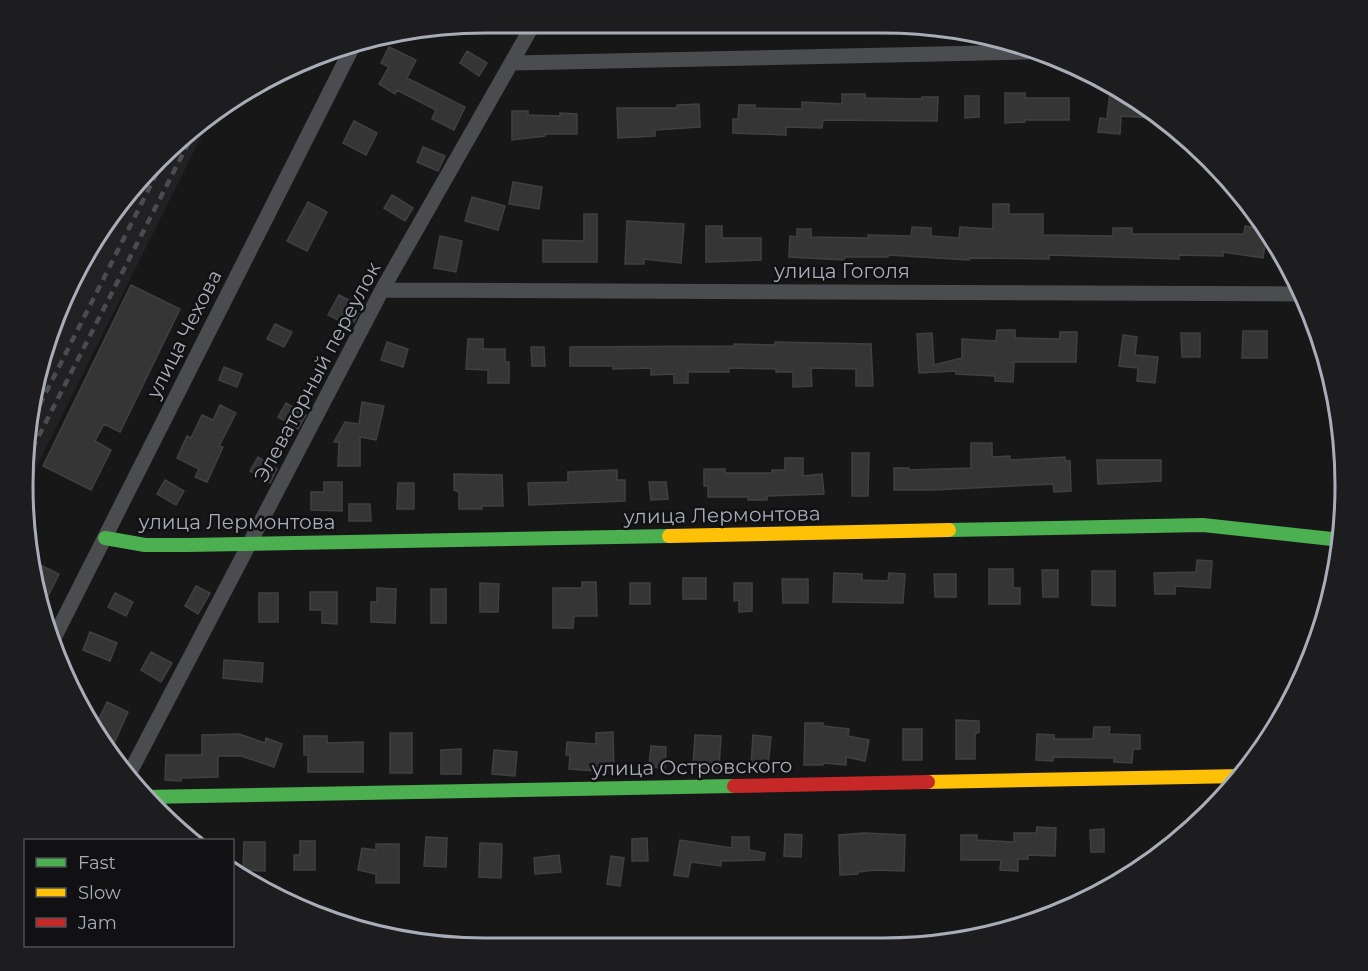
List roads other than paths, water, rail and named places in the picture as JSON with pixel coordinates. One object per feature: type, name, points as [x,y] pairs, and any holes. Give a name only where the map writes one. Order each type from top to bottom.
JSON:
[{"type":"street","name":"Элеваторный переулок","points":[[132,768],[382,290],[529,33]]},
{"type":"street","points":[[513,63],[1013,52]]},
{"type":"street","name":"улица Чехова","points":[[57,632],[349,54]]},
{"type":"street","name":"улица Гоголя","points":[[382,290],[1292,294]]},
{"type":"street","name":"улица Лермонтова","points":[[105,538],[145,544],[250,543],[1203,525],[1332,539]]},
{"type":"street","name":"улица Островского","points":[[158,797],[1229,776]]},
{"type":"railway","points":[[35,443],[188,145]]},
{"type":"railway","points":[[41,402],[155,177]]}]
